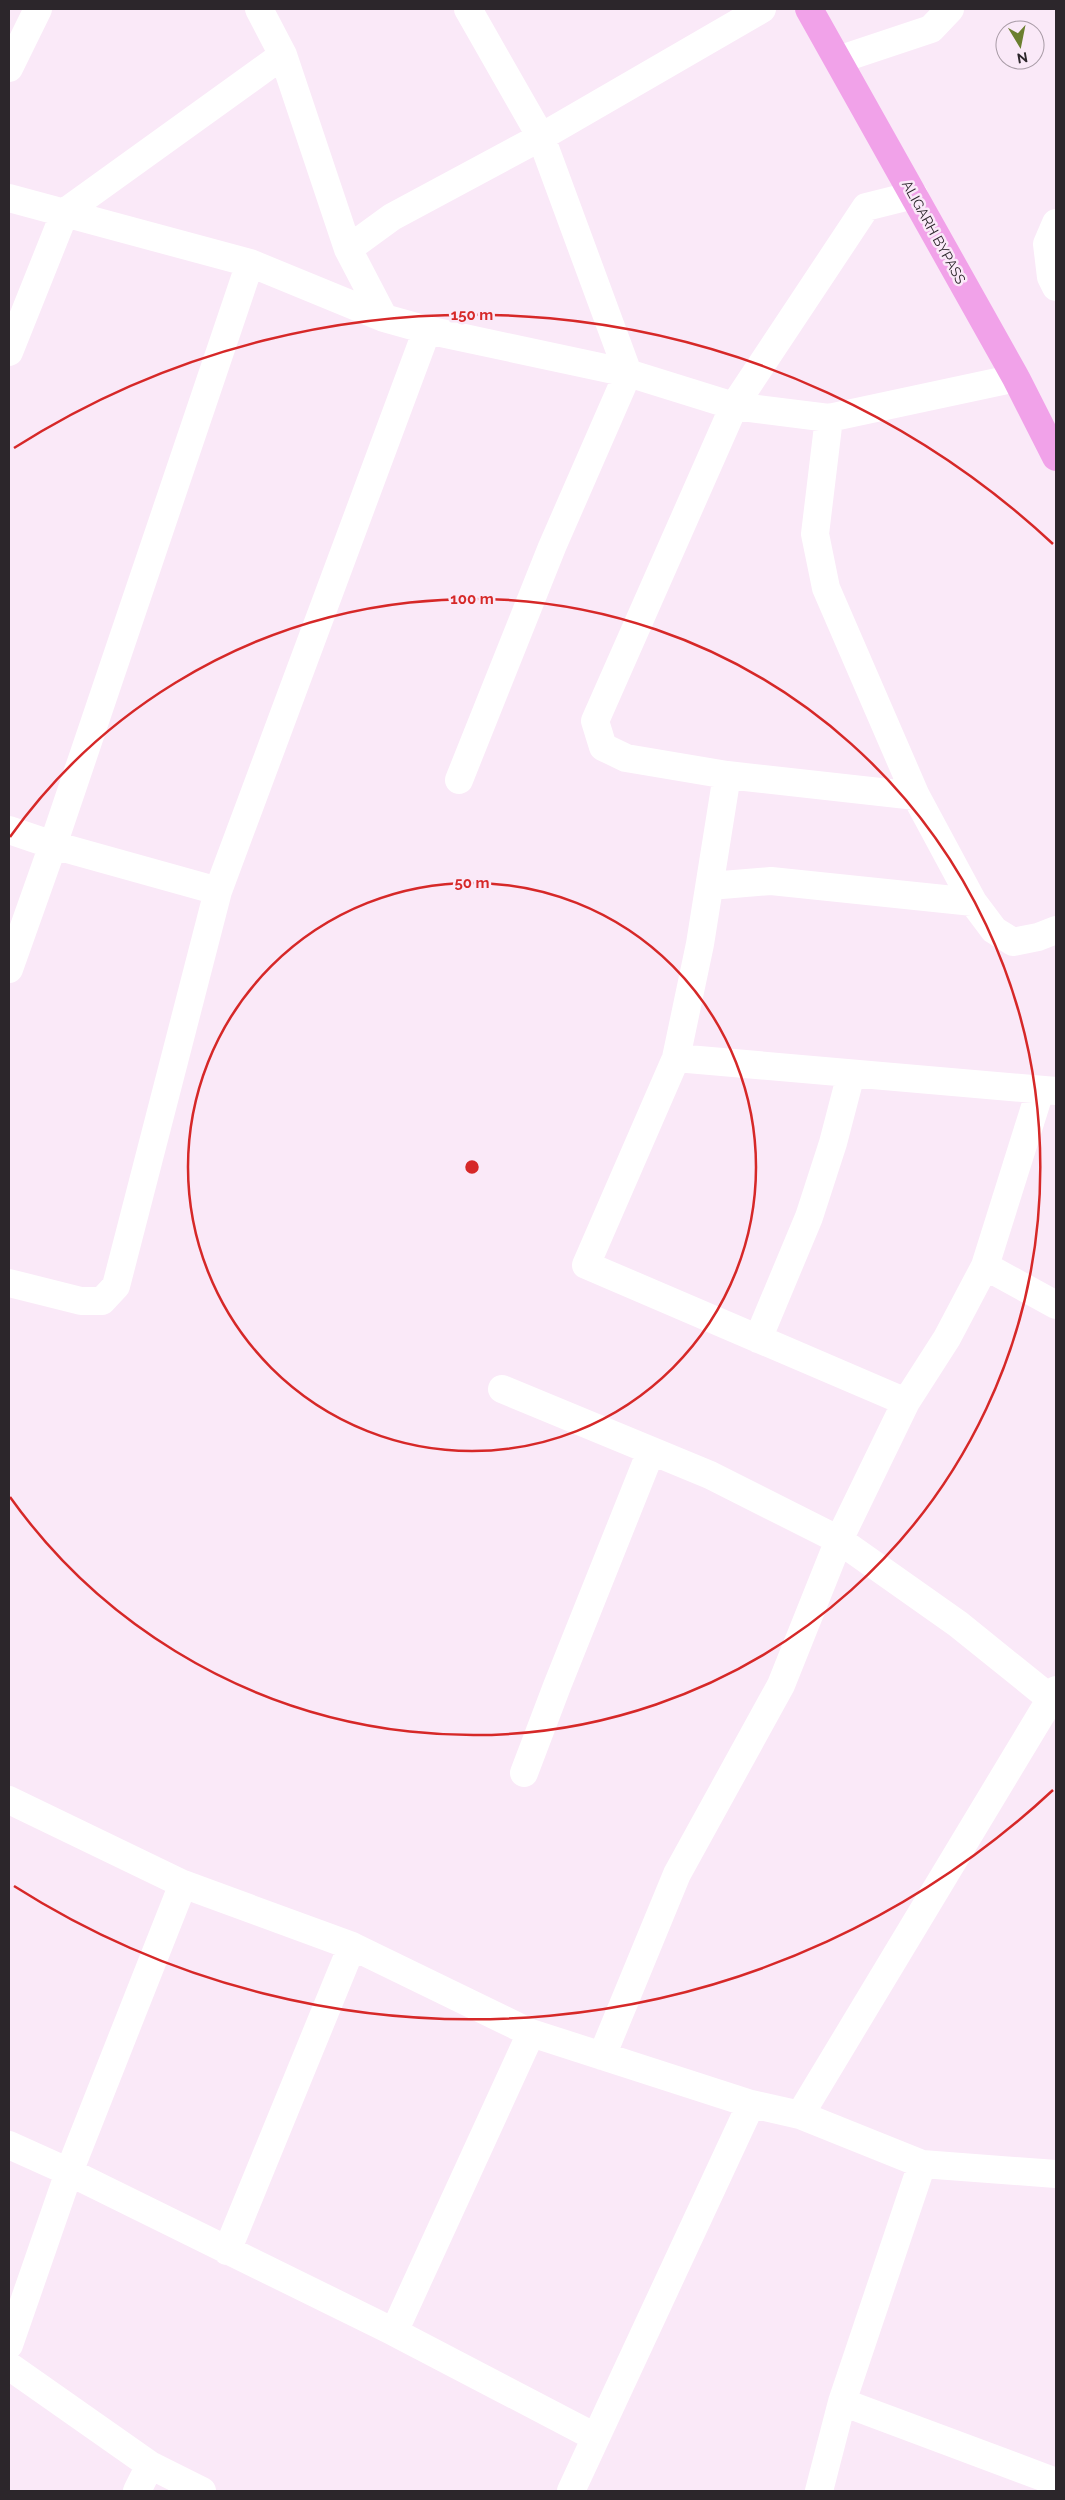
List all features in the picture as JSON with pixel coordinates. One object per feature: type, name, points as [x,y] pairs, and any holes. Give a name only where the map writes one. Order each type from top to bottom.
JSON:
[{"type":"highway","name":"ALIGARH BYPASS","points":[[809,9],[1016,378],[1055,452]]},
{"type":"street","points":[[9,68],[38,9]]},
{"type":"street","points":[[259,9],[283,55],[348,249],[384,318]]},
{"type":"street","points":[[459,780],[552,547],[628,372],[541,137],[468,9]]},
{"type":"street","points":[[348,249],[392,217],[541,137],[762,9]]},
{"type":"street","points":[[838,60],[932,29],[950,9]]},
{"type":"street","points":[[9,352],[65,212],[283,55]]},
{"type":"street","points":[[914,195],[866,207],[734,406],[595,721],[603,748],[626,758],[727,775],[916,796]]},
{"type":"street","points":[[9,198],[250,263],[384,318],[427,330],[628,372],[734,406],[829,418],[1016,378]]},
{"type":"street","points":[[1056,223],[1047,244],[1051,277],[1056,287]]},
{"type":"street","points":[[9,969],[53,845],[250,263]]},
{"type":"street","points":[[9,1283],[81,1301],[102,1301],[116,1286],[218,891],[427,330]]},
{"type":"street","points":[[829,418],[815,534],[826,588],[916,796],[973,902],[994,930],[1014,942],[1038,937],[1056,930]]},
{"type":"street","points":[[727,775],[710,886],[676,1058],[586,1265],[906,1402]]},
{"type":"street","points":[[9,830],[53,845],[218,891]]},
{"type":"street","points":[[710,886],[771,882],[973,902]]},
{"type":"street","points":[[602,2056],[676,1874],[781,1685],[839,1540],[906,1402],[946,1338],[985,1266],[1048,1091],[676,1058]]},
{"type":"street","points":[[758,1339],[809,1217],[833,1143],[851,1074]]},
{"type":"street","points":[[985,1266],[1056,1305]]},
{"type":"street","points":[[502,1390],[710,1476],[839,1540],[1054,1695],[800,2115]]},
{"type":"street","points":[[524,1774],[556,1686],[651,1451]]},
{"type":"street","points":[[9,1800],[183,1884],[352,1946],[531,2033],[751,2104],[800,2115],[922,2164],[1056,2174]]},
{"type":"street","points":[[9,2345],[69,2172],[183,1884]]},
{"type":"street","points":[[227,2251],[352,1946]]},
{"type":"street","points":[[394,2332],[531,2033]]},
{"type":"street","points":[[571,2491],[751,2104]]},
{"type":"street","points":[[9,2145],[69,2172],[394,2332],[595,2437]]},
{"type":"street","points":[[819,2491],[842,2402],[922,2164]]},
{"type":"street","points":[[9,2366],[150,2465],[202,2491]]},
{"type":"street","points":[[842,2402],[1056,2482]]},
{"type":"street","points":[[137,2491],[150,2465]]}]
